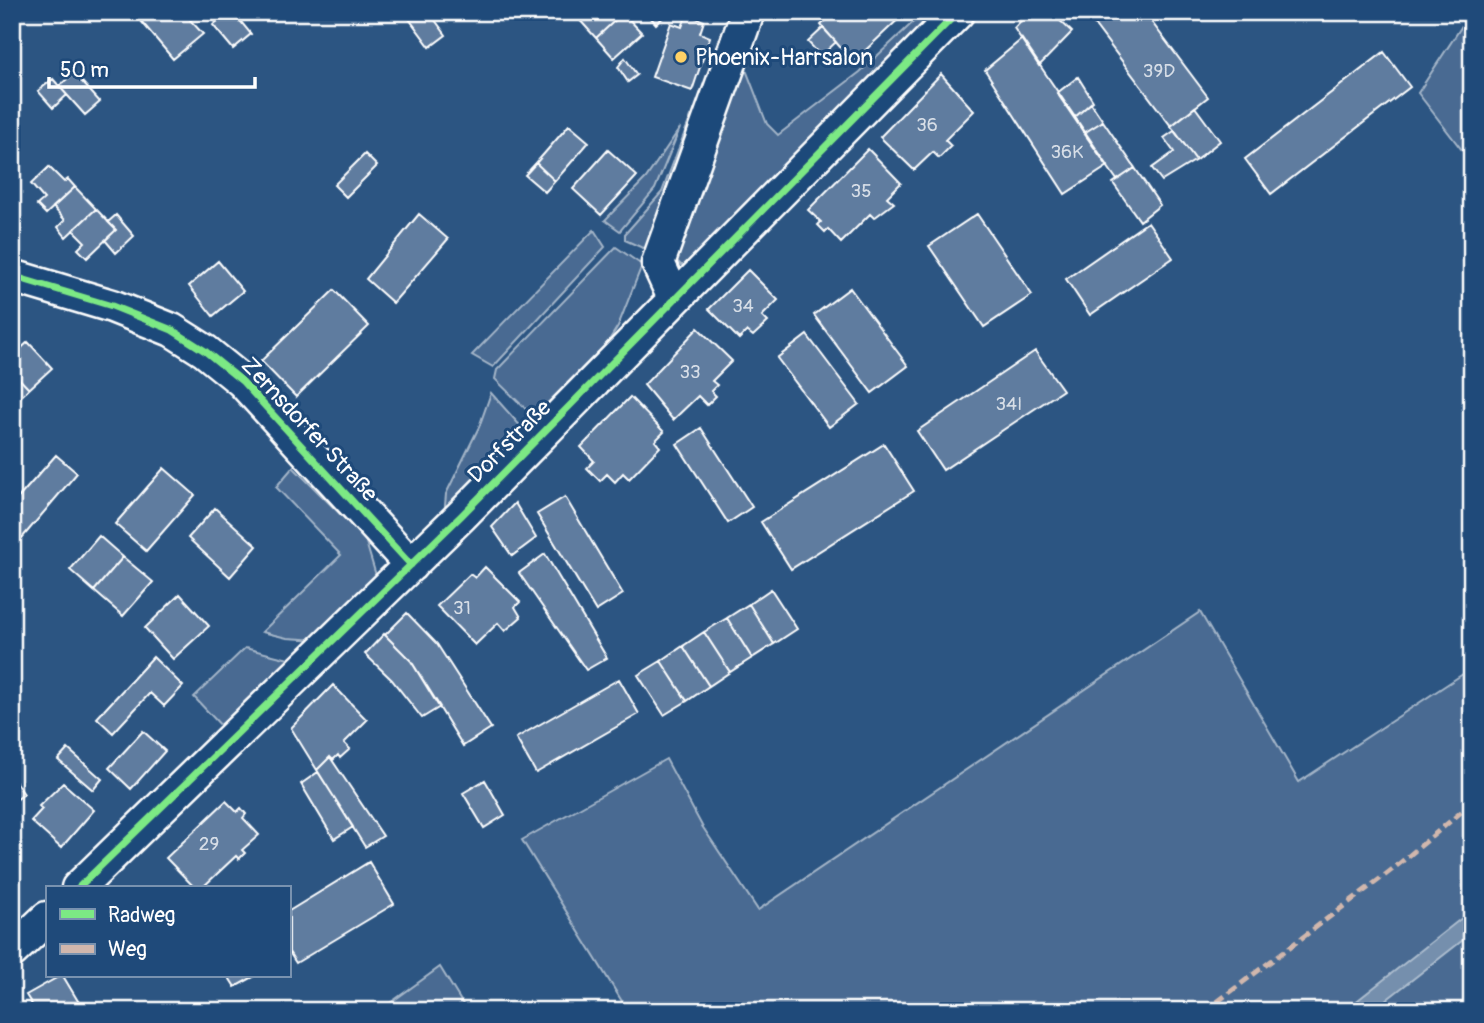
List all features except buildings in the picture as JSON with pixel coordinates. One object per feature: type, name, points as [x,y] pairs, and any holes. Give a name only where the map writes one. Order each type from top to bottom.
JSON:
[{"type":"street","points":[[674,298],[658,263],[748,12]]},
{"type":"street","name":"Dorfstraße","points":[[80,886],[411,565],[958,12]]},
{"type":"street","name":"Zernsdorfer Straße","points":[[12,276],[112,306],[172,330],[205,351],[242,381],[411,565]]},
{"type":"street","points":[[12,951],[46,919]]},
{"type":"shaded area","points":[[924,12],[946,12],[690,265],[681,265],[675,259],[743,62],[767,124],[778,135],[860,72]]},
{"type":"shaded area","points":[[1472,12],[1472,163],[1418,93]]},
{"type":"shaded area","points":[[691,116],[696,118],[647,250],[625,240],[625,234],[662,192]]},
{"type":"shaded area","points":[[680,128],[655,189],[620,231],[605,220],[646,178]]},
{"type":"shaded area","points":[[594,230],[605,247],[493,367],[472,355]]},
{"type":"shaded area","points":[[616,247],[642,265],[618,326],[603,350],[538,421],[495,379],[497,370]]},
{"type":"shaded area","points":[[491,393],[524,430],[444,517],[446,494],[479,427]]},
{"type":"shaded area","points":[[293,467],[365,539],[378,582],[319,640],[287,638],[262,632],[341,555],[276,487]]},
{"type":"shaded area","points":[[1200,612],[1299,782],[1472,668],[1472,1011],[628,1011],[522,840],[666,759],[702,826],[758,910]]},
{"type":"shaded area","points":[[245,648],[297,661],[225,730],[194,697]]},
{"type":"shaded area","points":[[1472,910],[1472,933],[1372,1011],[1344,1011]]},
{"type":"shaded area","points":[[440,967],[467,1011],[379,1011]]},
{"type":"marked path","points":[[1205,1011],[1393,869],[1472,803]]},
{"type":"cycle path","points":[[80,886],[461,516],[958,12]]},
{"type":"cycle path","points":[[12,276],[112,306],[172,330],[205,351],[242,381],[411,565]]},
{"type":"place","name":"Phoenix-Harrsalon","points":[[681,57]]}]
